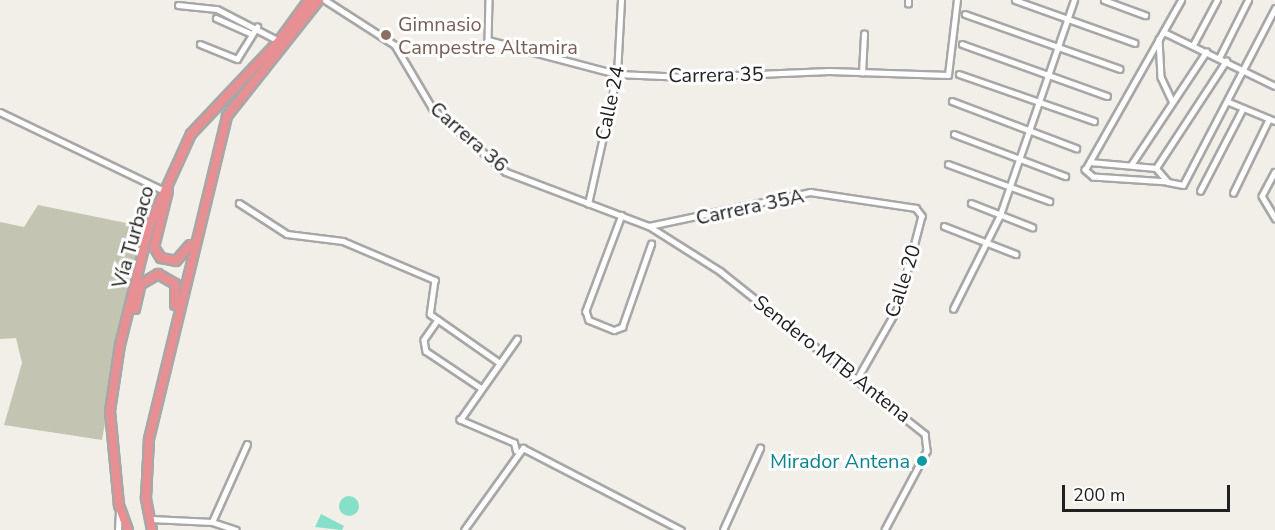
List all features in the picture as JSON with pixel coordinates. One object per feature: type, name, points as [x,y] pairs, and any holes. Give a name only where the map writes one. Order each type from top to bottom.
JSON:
[{"type":"highway","name":"Vía Turbaco","points":[[128,530],[119,505],[110,411],[120,345],[163,190],[170,171],[198,126],[279,40],[309,0]]},
{"type":"highway","points":[[152,530],[149,439],[213,165],[234,104],[319,0]]},
{"type":"highway","points":[[170,171],[153,240],[156,252],[168,261],[187,253],[206,172],[213,165]]},
{"type":"highway","points":[[120,345],[127,336],[141,284],[158,274],[170,278],[177,290],[165,344],[169,351]]},
{"type":"street","name":"Carrera 36","points":[[325,0],[395,45],[433,109],[506,172],[649,226]]},
{"type":"street","name":"Carrera 35","points":[[489,0],[488,40],[617,74],[948,75],[957,0]]},
{"type":"street","name":"Calle 24","points":[[588,204],[617,74],[621,0]]},
{"type":"street","points":[[1015,0],[1135,43]]},
{"type":"street","points":[[953,309],[1000,214],[1074,0]]},
{"type":"street","points":[[1104,0],[1145,15]]},
{"type":"street","points":[[1182,0],[1085,170],[1094,177],[1183,185],[1246,71],[1275,8]]},
{"type":"street","points":[[1193,45],[1217,0]]},
{"type":"street","points":[[1219,58],[1248,0]]},
{"type":"street","points":[[178,4],[218,9],[279,40]]},
{"type":"street","points":[[965,14],[1120,69]]},
{"type":"street","points":[[216,18],[252,34]]},
{"type":"street","points":[[200,44],[237,60],[257,27]]},
{"type":"street","points":[[1164,32],[1275,86]]},
{"type":"street","points":[[862,74],[864,34]]},
{"type":"street","points":[[1159,39],[1161,77],[1172,101]]},
{"type":"street","points":[[962,44],[1107,96]]},
{"type":"street","points":[[1131,165],[1206,52]]},
{"type":"street","points":[[1156,168],[1226,61]]},
{"type":"street","points":[[959,74],[1094,121]]},
{"type":"street","points":[[952,101],[1076,148]]},
{"type":"street","points":[[1229,102],[1275,121]]},
{"type":"street","points":[[1200,191],[1243,108]]},
{"type":"street","points":[[0,112],[163,190]]},
{"type":"street","points":[[1233,193],[1269,118]]},
{"type":"street","points":[[954,134],[1065,176]]},
{"type":"street","points":[[1090,162],[1156,168],[1168,182]]},
{"type":"street","points":[[948,164],[1050,201]]},
{"type":"street","points":[[1275,172],[1262,196],[1275,218]]},
{"type":"street","name":"Carrera 35A","points":[[649,226],[810,192],[920,211]]},
{"type":"street","points":[[1268,205],[1275,201]]},
{"type":"street","points":[[239,203],[287,234],[344,242],[435,280],[427,308],[438,320],[500,363]]},
{"type":"street","points":[[971,204],[1032,227]]},
{"type":"street","name":"Calle 20","points":[[856,380],[898,308],[920,211]]},
{"type":"street","points":[[622,215],[586,311],[589,320],[614,330],[622,327],[651,244]]},
{"type":"street","name":"Sendero MTB Antena","points":[[649,226],[720,271],[925,434],[928,442],[885,530]]},
{"type":"street","points":[[944,226],[1016,254]]},
{"type":"street","points":[[438,320],[424,340],[426,351],[481,388]]},
{"type":"street","points":[[464,530],[516,451],[514,443],[460,420],[516,339]]},
{"type":"street","points":[[212,522],[247,444]]},
{"type":"street","points":[[723,530],[760,448]]},
{"type":"street","points":[[516,451],[535,453],[681,530]]},
{"type":"street","points":[[118,530],[119,505]]},
{"type":"street","points":[[150,520],[212,522],[236,530]]},
{"type":"shaded area","points":[[38,205],[141,226],[102,440],[4,425],[22,363],[16,338],[0,339],[0,222],[24,227]]},
{"type":"green space","points":[[349,496],[356,499],[359,506],[356,513],[349,516],[342,513],[339,506],[342,499]]},
{"type":"green space","points":[[321,514],[344,526],[342,530],[315,527]]},
{"type":"place","name":"Gimnasio Campestre Altamira","points":[[386,35]]},
{"type":"place","name":"Mirador Antena","points":[[922,461]]}]
